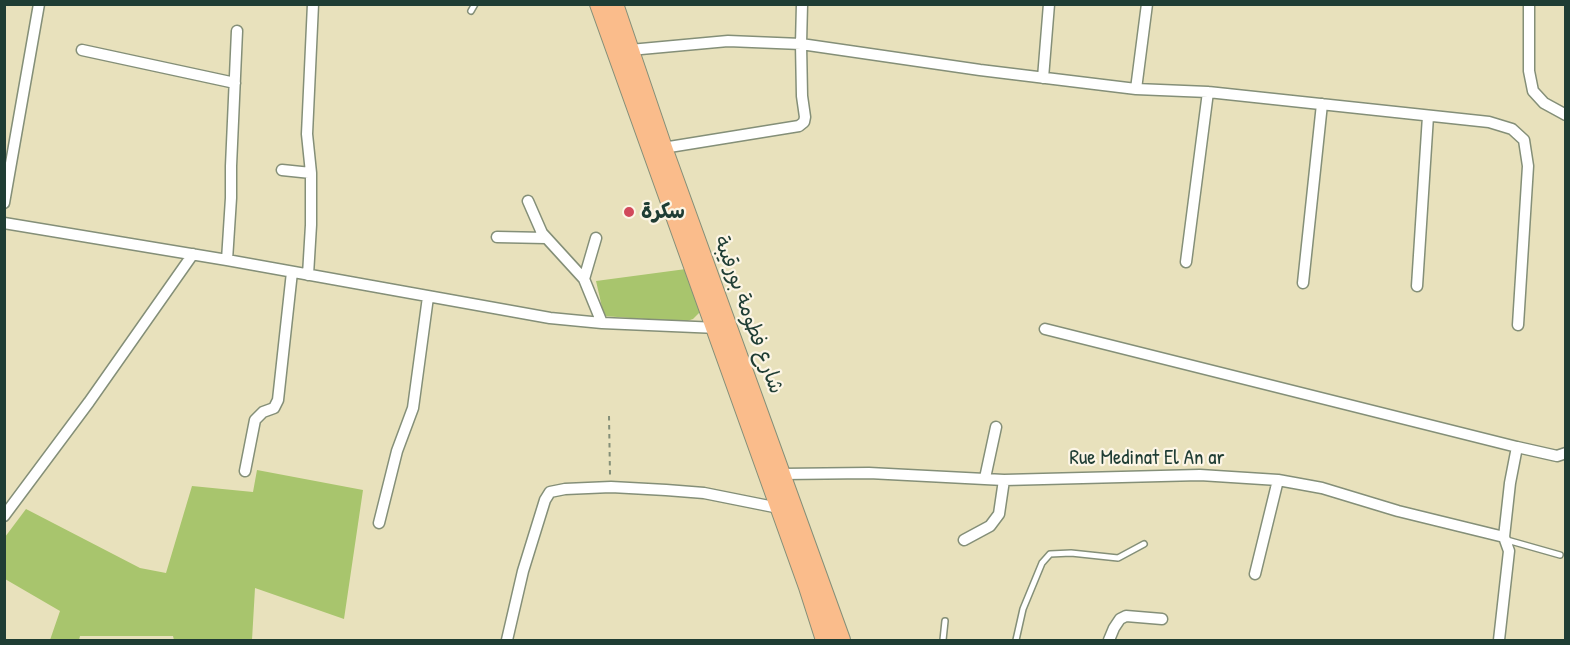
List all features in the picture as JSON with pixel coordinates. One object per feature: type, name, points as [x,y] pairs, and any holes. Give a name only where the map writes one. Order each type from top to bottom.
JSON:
[{"type":"main road","name":"شارع فطومة بورقيبة","points":[[599,4],[721,328],[782,474],[841,640]]},
{"type":"main road","name":"شارع فطومة بورقيبة","points":[[614,4],[779,508],[825,640]]},
{"type":"street","points":[[4,203],[39,4]]},
{"type":"street","points":[[308,275],[311,173],[308,134],[313,4]]},
{"type":"street","points":[[663,148],[799,126],[804,122],[806,117],[802,96],[802,4]]},
{"type":"street","points":[[1043,78],[1049,4]]},
{"type":"street","points":[[1136,89],[1147,4]]},
{"type":"street","points":[[1529,4],[1529,71],[1533,91],[1544,103],[1566,115]]},
{"type":"street","points":[[227,260],[237,31]]},
{"type":"street","points":[[630,50],[728,41],[801,44],[1043,78],[1136,89],[1208,92],[1488,122],[1512,129],[1524,140],[1528,166],[1518,325]]},
{"type":"street","points":[[82,50],[235,83]]},
{"type":"street","points":[[1186,262],[1208,92]]},
{"type":"street","points":[[1303,283],[1322,104]]},
{"type":"street","points":[[1417,286],[1428,116]]},
{"type":"street","points":[[282,170],[311,173]]},
{"type":"street","points":[[528,201],[546,238],[584,279],[602,323]]},
{"type":"street","points":[[7,226],[193,254],[550,318],[602,323],[721,328]]},
{"type":"street","points":[[497,237],[546,238]]},
{"type":"street","points":[[584,279],[596,238]]},
{"type":"street","points":[[4,516],[89,402],[193,254]]},
{"type":"street","points":[[245,471],[255,420],[262,412],[274,408],[278,400],[292,272]]},
{"type":"street","points":[[379,523],[397,451],[413,408],[428,297]]},
{"type":"street","points":[[1045,329],[1517,447],[1557,456],[1566,453]]},
{"type":"street","points":[[985,478],[996,427]]},
{"type":"street","points":[[1499,640],[1509,551],[1505,538],[1510,483],[1517,447]]},
{"type":"street","name":"Rue Medinat El An ar","points":[[782,474],[869,473],[1004,480],[1200,476],[1278,480],[1322,488],[1398,511],[1505,538]]},
{"type":"street","points":[[964,540],[990,525],[999,514],[1004,480]]},
{"type":"street","points":[[1255,574],[1278,480]]},
{"type":"street","points":[[507,640],[523,571],[547,495],[556,490],[611,487],[704,494],[779,508]]},
{"type":"street","points":[[1109,640],[1120,619],[1126,616],[1162,619]]},
{"type":"lane","points":[[471,11],[475,4]]},
{"type":"lane","points":[[1505,538],[1560,555]]},
{"type":"lane","points":[[1016,640],[1023,609],[1042,563],[1050,554],[1118,558],[1144,544]]},
{"type":"lane","points":[[943,640],[945,621]]},
{"type":"path","points":[[609,416],[611,487]]},
{"type":"green space","points":[[686,269],[701,311],[693,319],[684,322],[604,316],[596,281]]},
{"type":"green space","points":[[257,470],[363,490],[344,619],[255,588],[252,640],[174,640],[173,636],[80,636],[79,640],[50,640],[60,611],[5,579],[5,537],[26,509],[140,568],[166,573],[192,486],[253,492]]},
{"type":"place","name":"سكرة","points":[[629,212]]}]
